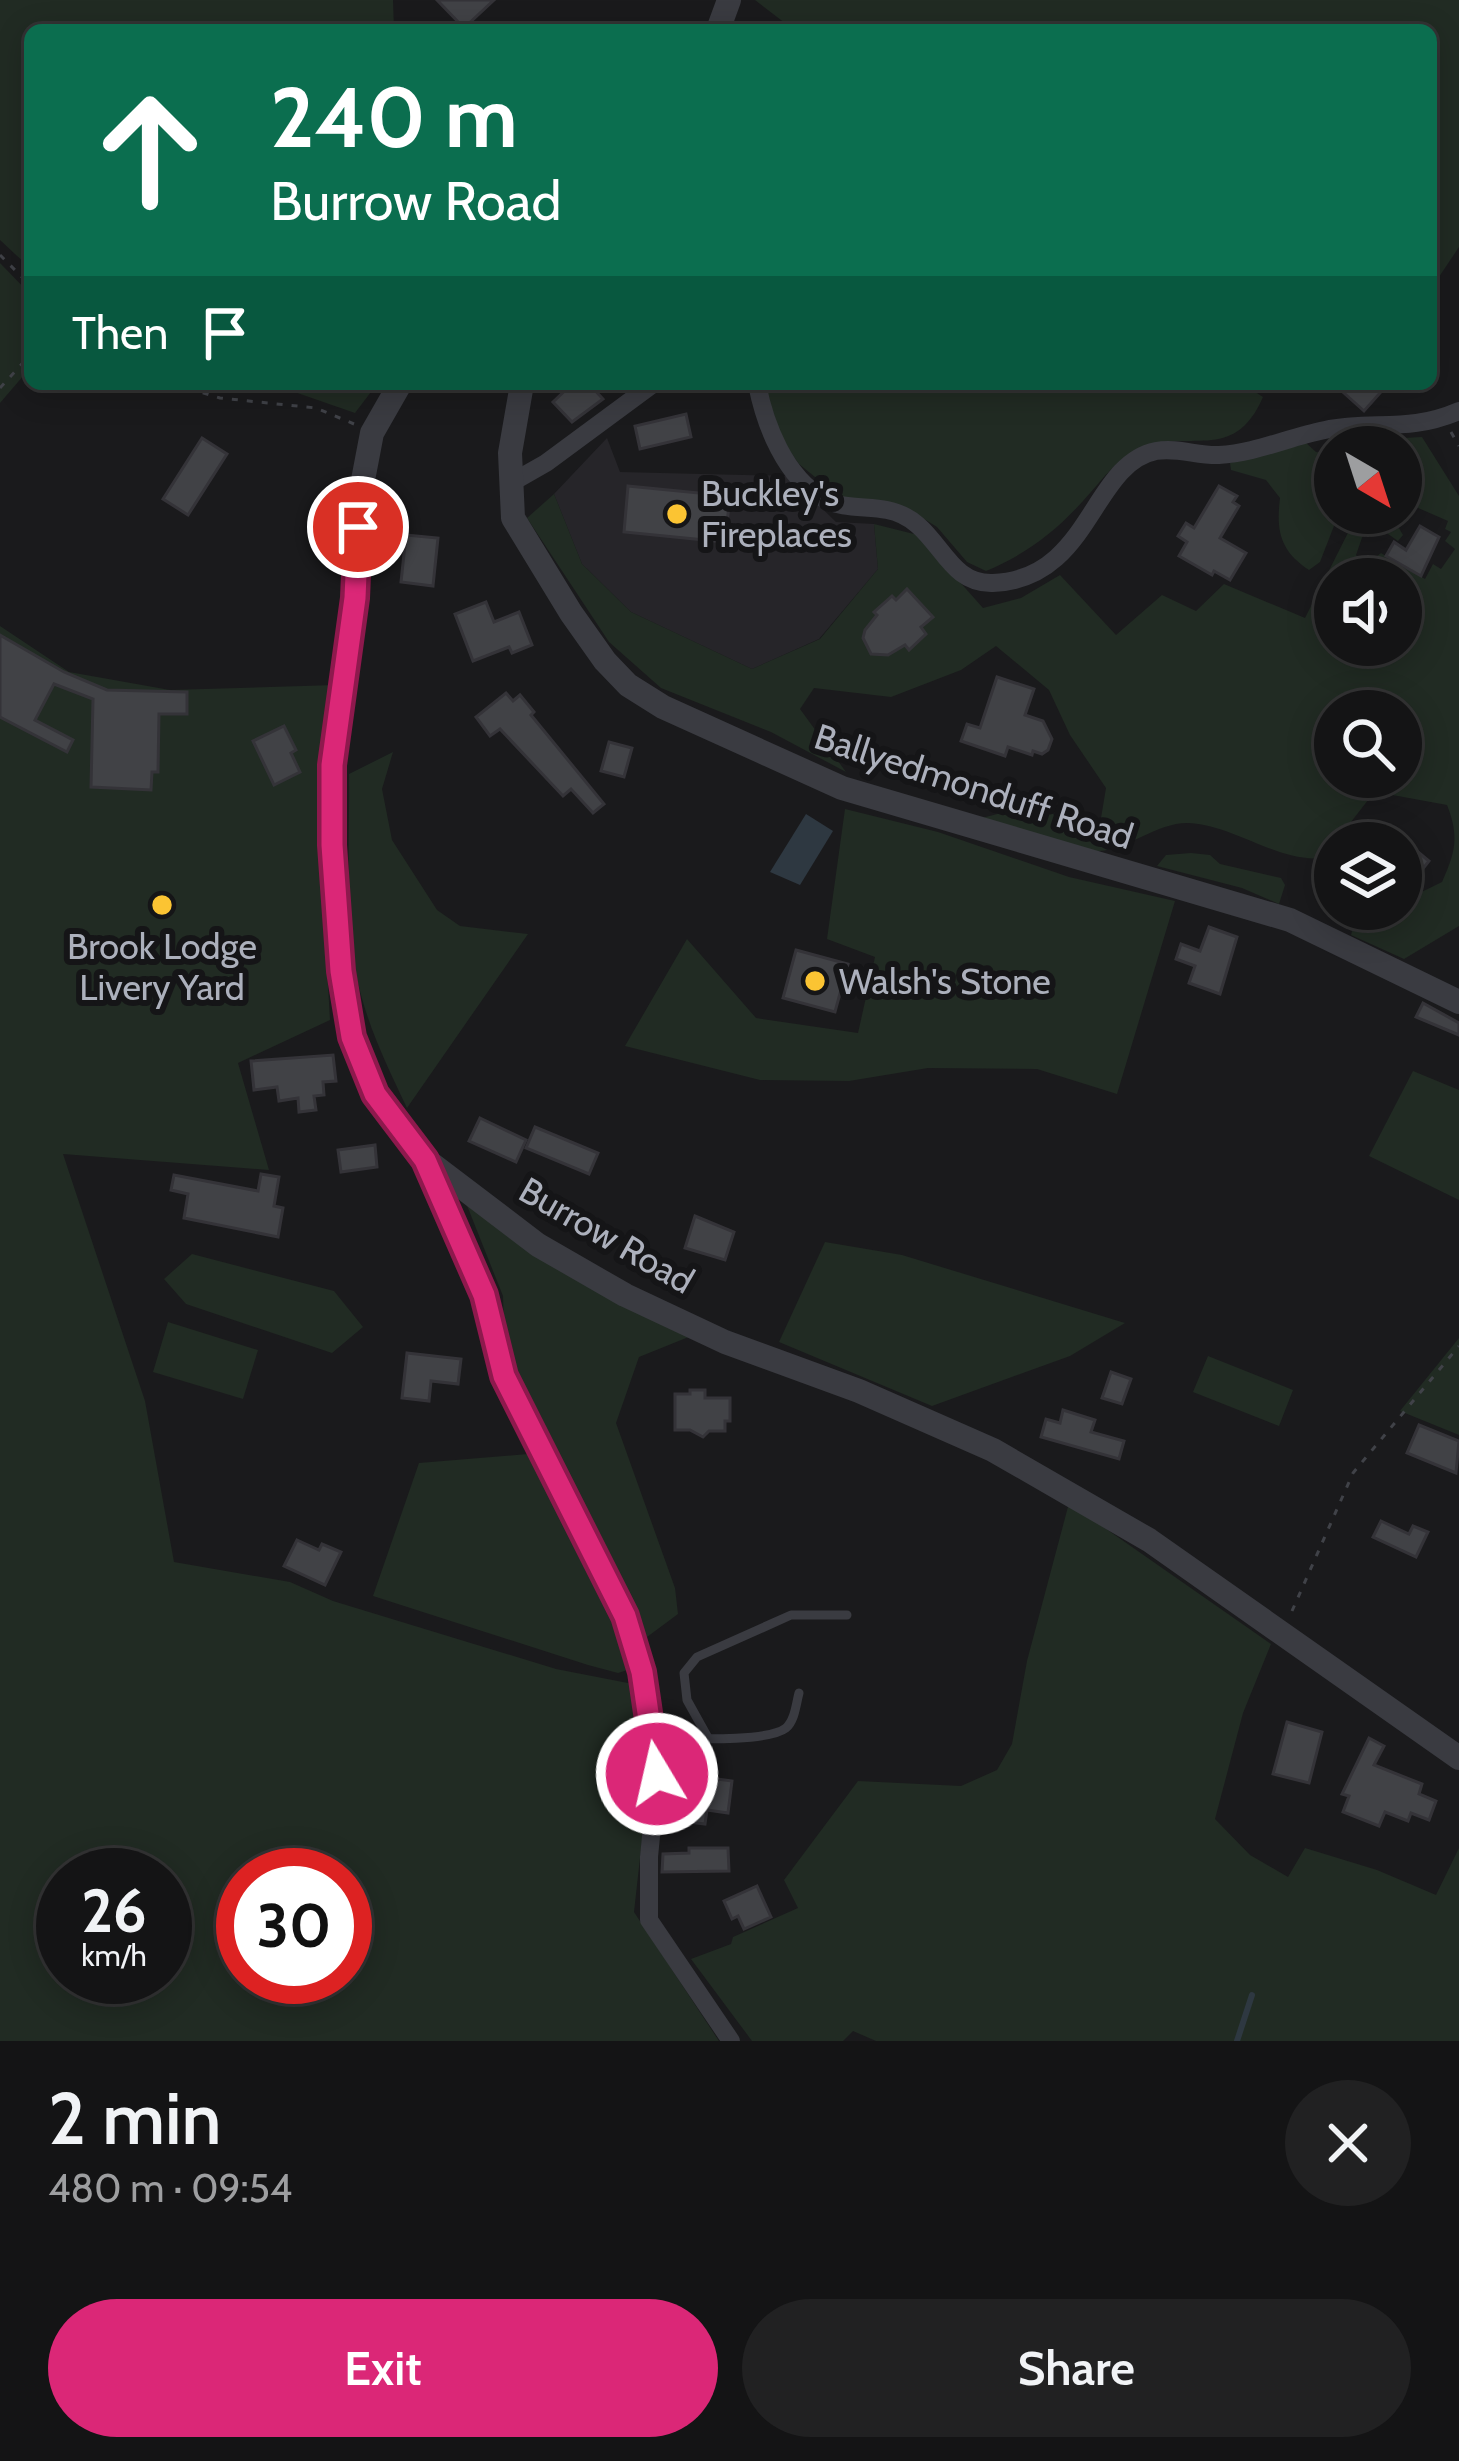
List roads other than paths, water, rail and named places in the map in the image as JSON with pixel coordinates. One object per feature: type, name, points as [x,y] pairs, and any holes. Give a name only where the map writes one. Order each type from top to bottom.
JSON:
[{"type":"street","name":"Burrow Road","points":[[397,390],[372,433],[359,501],[355,598],[333,754],[332,845],[341,971],[352,1037],[375,1094],[425,1160],[538,1245],[625,1295],[725,1342],[860,1391],[993,1450],[1149,1540],[1459,1758]]},
{"type":"street","name":"Ballyedmonduff Road","points":[[521,390],[510,453],[512,518],[571,613],[616,673],[663,707],[842,788],[1290,920],[1459,1002]]},
{"type":"street","points":[[511,483],[546,463],[644,390]]},
{"type":"street","points":[[759,390],[770,432],[808,485],[824,499],[904,513],[918,521],[968,579],[986,584],[1034,574],[1065,551],[1089,522],[1103,493],[1141,457],[1153,452],[1239,452],[1324,430],[1401,428],[1459,410]]},
{"type":"street","points":[[425,1160],[484,1295],[504,1376],[625,1616],[642,1672],[657,1774],[649,1920],[731,2041]]},
{"type":"lane","points":[[706,1736],[687,1700],[684,1673],[698,1657],[791,1615],[847,1615]]},
{"type":"lane","points":[[652,1738],[757,1738],[782,1731],[791,1723],[799,1693]]},
{"type":"waterway","points":[[1237,2041],[1252,1995]]},
{"type":"place","name":"Buckley's Fireplaces","points":[[677,514]]},
{"type":"place","name":"Brook Lodge Livery Yard","points":[[162,905]]},
{"type":"place","name":"Walsh's Stone","points":[[815,981]]}]
